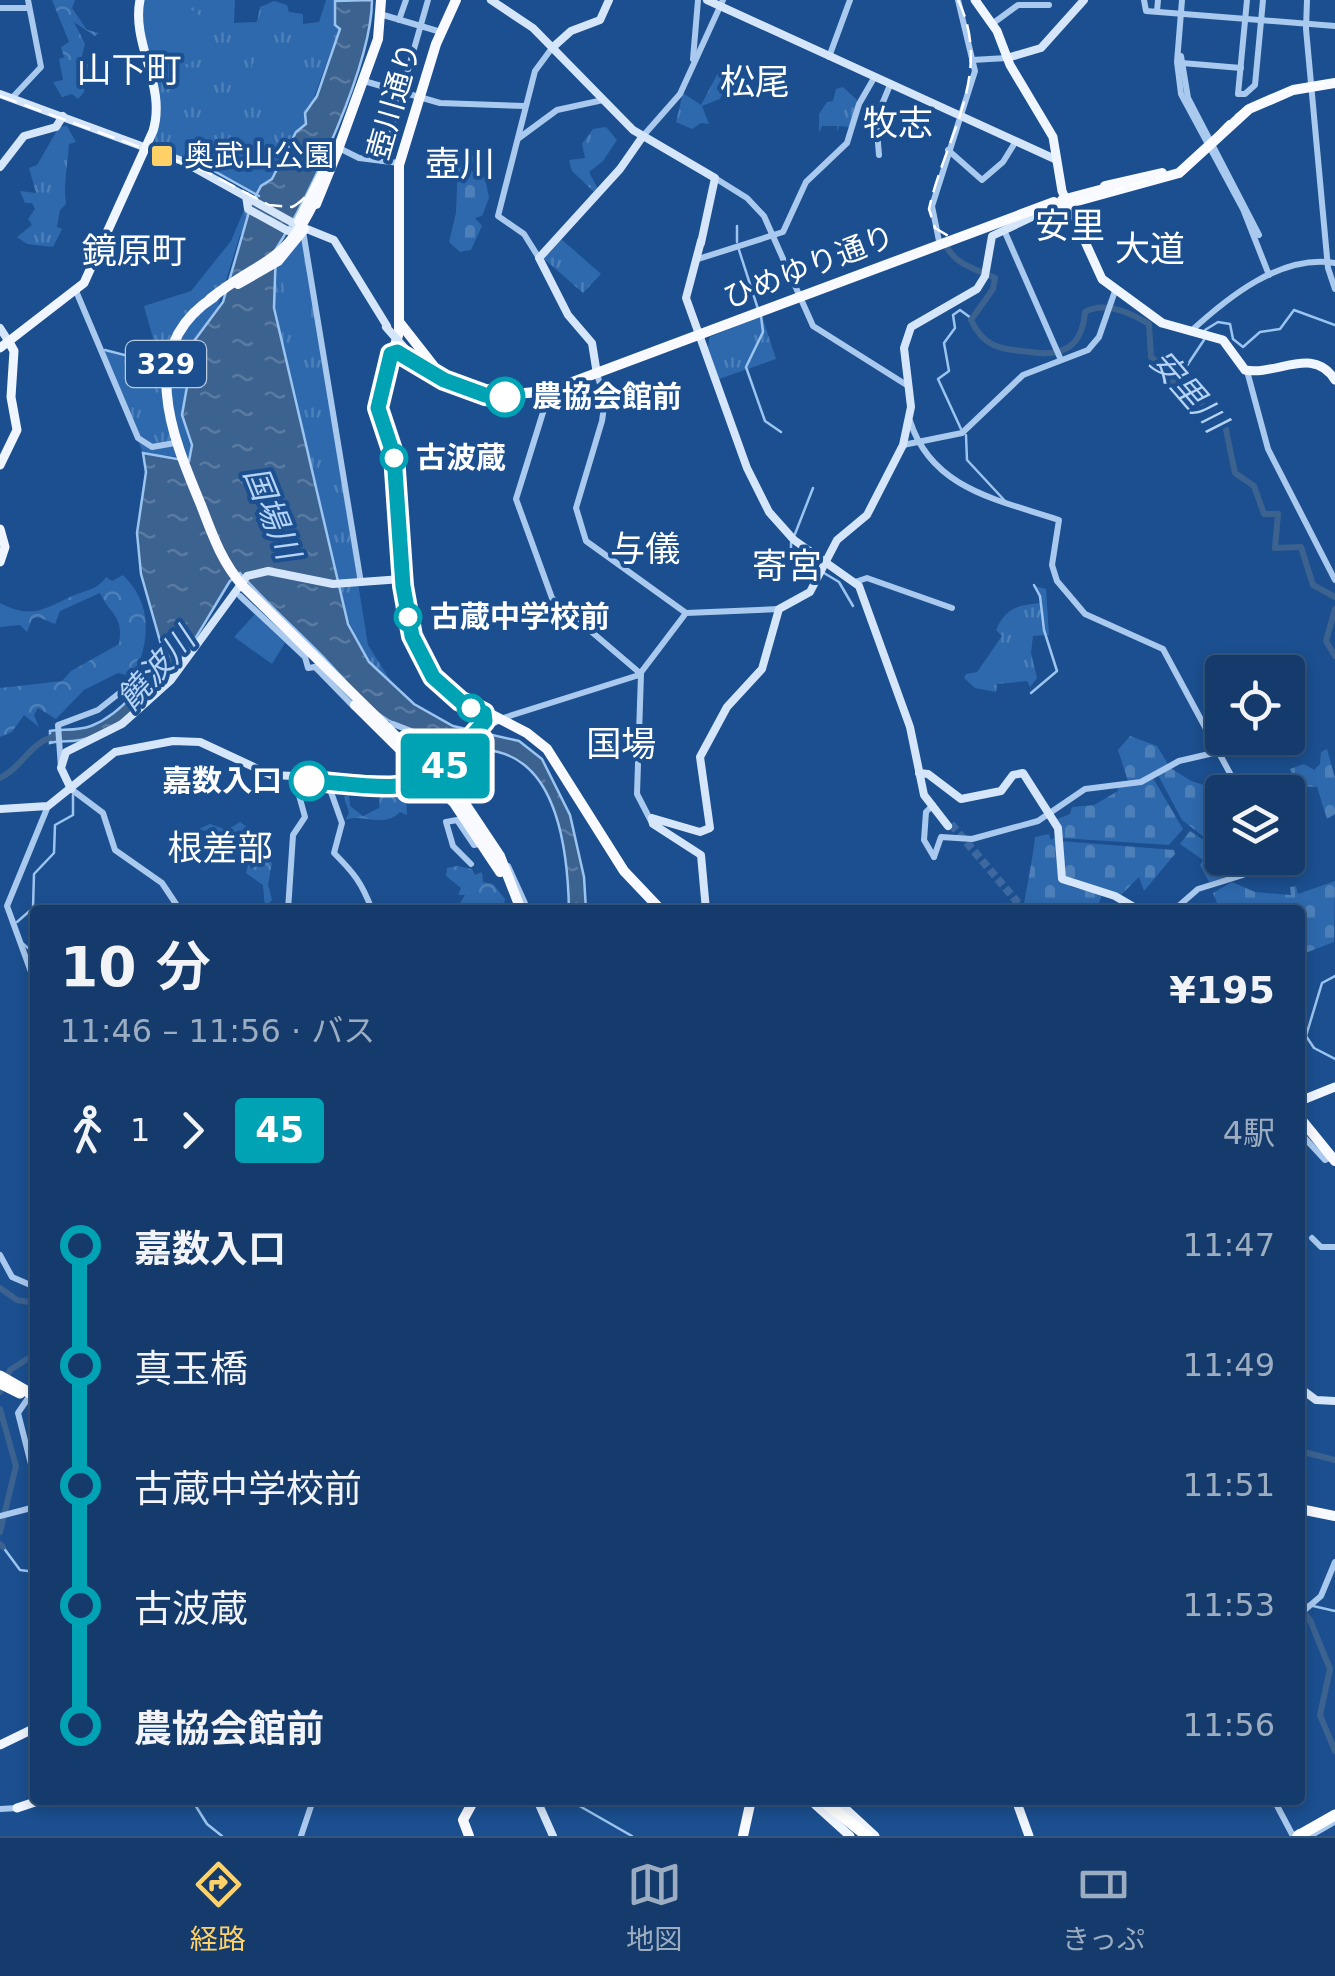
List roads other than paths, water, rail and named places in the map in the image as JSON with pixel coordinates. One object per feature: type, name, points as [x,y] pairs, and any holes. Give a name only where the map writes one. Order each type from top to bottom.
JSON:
[{"type":"highway","name":"329","points":[[379,0],[362,80],[314,198],[282,250],[210,298],[181,328],[166,364],[162,407],[175,448],[238,583],[411,762],[436,776]]},
{"type":"highway","name":"壺川通り","points":[[456,0],[441,32],[399,163],[392,325],[397,348],[378,408],[394,456],[402,579],[412,636],[424,664],[448,692],[515,728],[551,754],[624,870],[656,905]]},
{"type":"highway","points":[[1045,207],[1182,172],[1248,109],[1311,84],[1335,81]]},
{"type":"highway","points":[[1002,224],[1066,200],[1160,177],[1209,147]]},
{"type":"highway","points":[[210,298],[285,249],[337,149]]},
{"type":"highway","points":[[1002,224],[1066,200],[1177,169]]},
{"type":"highway","name":"ひめゆり通り","points":[[445,379],[497,397],[550,390],[1002,224]]},
{"type":"highway","points":[[392,325],[424,363]]},
{"type":"highway","points":[[397,348],[445,379]]},
{"type":"highway","points":[[397,348],[445,379]]},
{"type":"highway","name":"329","points":[[318,664],[389,727],[463,808],[500,856],[520,905]]},
{"type":"highway","points":[[481,730],[484,713]]},
{"type":"highway","points":[[514,714],[511,721],[515,728]]},
{"type":"highway","name":"329","points":[[463,808],[519,905]]},
{"type":"highway","points":[[1305,1126],[1332,1160]]},
{"type":"highway","points":[[0,1380],[30,1394]]},
{"type":"highway","points":[[1305,1511],[1335,1516]]},
{"type":"highway","points":[[469,1836],[463,1820],[471,1805]]},
{"type":"highway","points":[[745,1836],[752,1805]]},
{"type":"highway","points":[[822,1805],[863,1836]]},
{"type":"highway","points":[[1302,1836],[1335,1817]]},
{"type":"main road","points":[[4,345],[76,291],[87,277],[145,149],[154,114],[147,62],[134,28],[139,0]]},
{"type":"main road","points":[[492,0],[531,27],[643,136],[715,178],[688,291],[692,314],[734,434],[769,512],[808,554],[857,581],[910,717],[932,806],[950,825]]},
{"type":"main road","points":[[552,48],[574,30],[598,21],[607,0]]},
{"type":"main road","points":[[706,0],[722,3],[874,78],[1057,160]]},
{"type":"main road","points":[[975,0],[1052,134],[1066,200],[1101,278],[1152,318],[1190,333],[1224,340],[1248,374],[1316,362],[1335,380]]},
{"type":"main road","points":[[1007,57],[1045,40],[1082,0]]},
{"type":"main road","points":[[0,96],[62,118]]},
{"type":"main road","points":[[0,96],[186,166],[296,228],[335,244],[392,325]]},
{"type":"main road","points":[[0,167],[24,136],[56,127],[62,118]]},
{"type":"main road","points":[[597,374],[592,343],[568,315],[539,258],[622,166],[643,136]]},
{"type":"main road","points":[[651,819],[700,832],[710,828],[700,757],[727,707],[762,669],[780,610],[808,594],[838,538],[866,518],[904,445],[910,422],[904,345],[912,326],[966,298],[985,274],[988,241],[1002,224]]},
{"type":"main road","points":[[356,273],[397,348]]},
{"type":"main road","points":[[0,464],[16,431],[12,397],[14,358],[29,325]]},
{"type":"main road","points":[[0,328],[4,345],[14,358]]},
{"type":"main road","points":[[0,529],[5,546],[0,562]]},
{"type":"main road","points":[[74,786],[61,768],[71,748],[122,724],[171,680],[238,583],[265,571],[339,584],[402,579]]},
{"type":"main road","points":[[0,809],[48,806],[124,747],[183,740],[208,746],[257,771],[295,779],[400,786],[436,776],[462,755],[481,730],[498,720]]},
{"type":"main road","points":[[57,743],[71,748]]},
{"type":"main road","points":[[921,773],[961,799],[1002,791],[1012,776],[1023,773],[1059,830],[1062,879],[1111,894],[1130,905]]},
{"type":"main road","points":[[641,808],[699,852],[705,905]]},
{"type":"main road","points":[[1305,1097],[1335,1086]]},
{"type":"main road","points":[[1305,1394],[1321,1405],[1335,1402]]},
{"type":"main road","points":[[0,1747],[30,1732]]},
{"type":"main road","points":[[17,1808],[30,1804]]},
{"type":"main road","points":[[539,1805],[553,1836]]},
{"type":"main road","points":[[840,1805],[863,1836]]},
{"type":"main road","points":[[1018,1805],[1028,1836]]},
{"type":"street","points":[[399,20],[406,0]]},
{"type":"street","points":[[382,161],[428,0]]},
{"type":"street","points":[[698,0],[698,49]]},
{"type":"street","points":[[829,56],[850,0]]},
{"type":"street","points":[[1144,0],[1146,11],[1335,26]]},
{"type":"street","points":[[1157,11],[1158,0]]},
{"type":"street","points":[[1184,0],[1179,84],[1271,274]]},
{"type":"street","points":[[1248,0],[1238,94],[1246,94],[1255,84],[1263,0]]},
{"type":"street","points":[[1307,0],[1311,84],[1335,289]]},
{"type":"street","points":[[942,243],[929,207],[964,118],[978,59],[960,1]]},
{"type":"street","points":[[992,24],[1018,2],[1049,5]]},
{"type":"street","points":[[643,136],[678,97],[722,3]]},
{"type":"street","points":[[0,8],[28,4],[41,67],[12,98]]},
{"type":"street","points":[[379,14],[441,32]]},
{"type":"street","points":[[1183,14],[1182,63],[1188,98],[1209,147],[1248,207],[1271,274]]},
{"type":"street","points":[[531,27],[538,19]]},
{"type":"street","points":[[539,258],[524,234],[498,216],[538,64],[552,48]]},
{"type":"street","points":[[978,59],[1007,57]]},
{"type":"street","points":[[1182,63],[1241,68]]},
{"type":"street","points":[[695,260],[775,237],[786,228],[808,180],[846,145],[860,101],[874,78]]},
{"type":"street","points":[[362,80],[445,103],[526,106]]},
{"type":"street","points":[[879,155],[877,113],[890,85]]},
{"type":"street","points":[[517,139],[557,110],[602,100]]},
{"type":"street","points":[[949,150],[984,179],[1016,141]]},
{"type":"street","points":[[337,149],[359,158],[399,163]]},
{"type":"street","points":[[715,178],[752,202],[775,237],[813,326],[905,384]]},
{"type":"street","points":[[1324,206],[1335,205]]},
{"type":"street","points":[[1002,224],[1058,355]]},
{"type":"street","points":[[296,228],[361,583]]},
{"type":"street","points":[[1206,335],[1202,326],[1242,290],[1302,261],[1331,263]]},
{"type":"street","points":[[76,291],[138,438],[152,447],[175,448]]},
{"type":"street","points":[[904,445],[964,432],[1020,376],[1058,355],[1094,344],[1115,291]]},
{"type":"street","points":[[1190,333],[1219,311]]},
{"type":"street","points":[[597,374],[604,410],[578,495],[579,528],[598,552],[686,612],[780,610]]},
{"type":"street","points":[[1248,374],[1268,449],[1335,580]]},
{"type":"street","points":[[550,390],[516,499],[550,596],[641,674]]},
{"type":"street","points":[[910,422],[940,476]]},
{"type":"street","points":[[932,465],[996,504],[1059,520],[1052,564],[1056,582],[1085,614],[1162,648],[1205,728]]},
{"type":"street","points":[[857,581],[866,578],[952,608]]},
{"type":"street","points":[[641,808],[637,794],[641,674],[686,612]]},
{"type":"street","points":[[498,720],[641,674]]},
{"type":"street","points":[[61,768],[58,726],[89,716],[132,683]]},
{"type":"street","points":[[389,727],[395,725],[462,755]]},
{"type":"street","points":[[932,806],[924,840],[934,857],[941,837],[972,839],[1048,816],[1085,788],[1144,781],[1180,760],[1205,755]]},
{"type":"street","points":[[436,776],[492,838],[520,905]]},
{"type":"street","points":[[288,905],[294,833],[305,816],[295,779]]},
{"type":"street","points":[[326,780],[342,823],[334,852],[358,874],[369,905]]},
{"type":"street","points":[[74,786],[103,814],[115,850],[160,881],[177,905]]},
{"type":"street","points":[[30,969],[7,906],[48,806]]},
{"type":"street","points":[[471,864],[453,846],[446,822],[456,819],[474,845],[483,843]]},
{"type":"street","points":[[1180,905],[1198,889],[1241,875]]},
{"type":"street","points":[[1305,1138],[1332,1160]]},
{"type":"street","points":[[1312,1238],[1322,1247],[1335,1247]]},
{"type":"street","points":[[0,1255],[12,1277],[30,1285]]},
{"type":"street","points":[[30,1399],[18,1414],[30,1461]]},
{"type":"street","points":[[4,1516],[30,1509]]},
{"type":"street","points":[[1307,1610],[1335,1562]]},
{"type":"street","points":[[302,1836],[312,1805]]},
{"type":"street","points":[[1278,1805],[1302,1836]]},
{"type":"street","points":[[0,1809],[17,1808]]},
{"type":"water","points":[[372,0],[369,27],[337,128],[276,249],[274,308],[348,624],[369,662],[414,704],[453,726],[519,741],[542,759],[570,815],[584,877],[586,905],[569,905],[556,818],[535,776],[519,761],[498,752],[414,732],[388,720],[363,700],[240,573],[230,581],[172,672],[136,711],[88,738],[50,743],[50,731],[86,728],[114,713],[142,683],[162,648],[141,574],[137,533],[146,472],[143,453],[189,461],[192,445],[182,415],[189,375],[176,367],[189,365],[194,341],[223,302],[251,205],[261,186],[272,179],[296,132],[306,124],[305,113],[317,96],[340,29],[335,25],[335,1]]},
{"type":"waterway","points":[[198,162],[259,196]]},
{"type":"waterway","points":[[737,226],[737,242]]},
{"type":"waterway","name":"安里川","points":[[944,240],[958,260],[995,278],[993,289],[971,320],[982,337],[996,346],[1042,353],[1061,351],[1075,341],[1085,312],[1092,309],[1126,312],[1149,324],[1151,357],[1173,372],[1173,382],[1187,399],[1201,402],[1208,416],[1225,425],[1235,473],[1254,486],[1264,514],[1278,514],[1275,548],[1301,547],[1313,585],[1335,597]]},
{"type":"waterway","points":[[739,250],[758,309]]},
{"type":"waterway","points":[[961,429],[938,379],[949,371],[944,343],[955,328],[953,315],[960,310],[971,318]]},
{"type":"waterway","points":[[1205,330],[1218,322],[1230,324],[1233,339],[1243,347],[1260,332],[1280,329],[1294,310],[1335,325]]},
{"type":"waterway","points":[[761,316],[763,332],[746,367],[765,421],[781,432]]},
{"type":"waterway","points":[[1173,372],[1184,370],[1204,340]]},
{"type":"waterway","points":[[105,350],[159,364]]},
{"type":"waterway","points":[[966,435],[967,460],[1006,502]]},
{"type":"waterway","points":[[795,534],[813,488]]},
{"type":"waterway","points":[[791,543],[791,557]]},
{"type":"waterway","points":[[824,573],[839,582],[853,606]]},
{"type":"waterway","points":[[1031,693],[1057,671],[1034,585]]},
{"type":"waterway","name":"安里川","points":[[1335,609],[1326,641],[1335,656]]},
{"type":"waterway","name":"饒波川","points":[[0,778],[39,744],[55,736]]},
{"type":"waterway","points":[[33,905],[34,874],[54,853],[55,825],[73,815],[73,795]]},
{"type":"waterway","points":[[17,922],[30,911]]},
{"type":"waterway","points":[[21,942],[30,950]]},
{"type":"waterway","name":"安里川","points":[[1335,976],[1322,983],[1306,1036],[1314,1048],[1335,1059]]},
{"type":"waterway","name":"饒波川","points":[[0,1288],[17,1300],[30,1302]]},
{"type":"waterway","name":"饒波川","points":[[0,1392],[10,1370],[30,1357]]},
{"type":"waterway","name":"饒波川","points":[[0,1409],[16,1466],[0,1532]]},
{"type":"waterway","name":"国場川","points":[[1305,1452],[1335,1460]]},
{"type":"waterway","name":"饒波川","points":[[0,1544],[3,1547]]},
{"type":"waterway","name":"饒波川","points":[[3,1547],[20,1570],[30,1571]]},
{"type":"waterway","points":[[1305,1604],[1335,1611]]},
{"type":"waterway","points":[[1305,1614],[1330,1669],[1320,1715],[1335,1751]]},
{"type":"waterway","name":"饒波川","points":[[195,1805],[207,1824],[222,1836]]},
{"type":"waterway","points":[[578,1805],[632,1836]]},
{"type":"tunnel","points":[[951,824],[1020,905]]},
{"type":"railway","points":[[0,96],[205,171],[269,205],[292,207],[306,196],[337,146],[364,79],[384,0]]},
{"type":"railway","points":[[958,0],[968,27],[969,80],[929,209],[935,228],[950,237],[1174,173],[1190,163],[1226,124],[1250,106],[1291,90],[1335,82]]},
{"type":"place","name":"奥武山公園","points":[[162,156]]},
{"type":"place","name":"農協会館前","points":[[505,397]]},
{"type":"place","name":"古波蔵","points":[[394,458]]},
{"type":"place","name":"古蔵中学校前","points":[[408,617]]},
{"type":"place","name":"嘉数入口","points":[[309,781]]},
{"type":"district","name":"山下町","points":[[129,70]]},
{"type":"district","name":"松尾","points":[[755,82]]},
{"type":"district","name":"牧志","points":[[898,123]]},
{"type":"district","name":"壺川","points":[[460,164]]},
{"type":"district","name":"安里","points":[[1070,226]]},
{"type":"district","name":"大道","points":[[1150,249]]},
{"type":"district","name":"鏡原町","points":[[134,251]]},
{"type":"district","name":"与儀","points":[[645,549]]},
{"type":"district","name":"寄宮","points":[[787,566]]},
{"type":"district","name":"国場","points":[[621,744]]},
{"type":"district","name":"根差部","points":[[220,848]]}]
